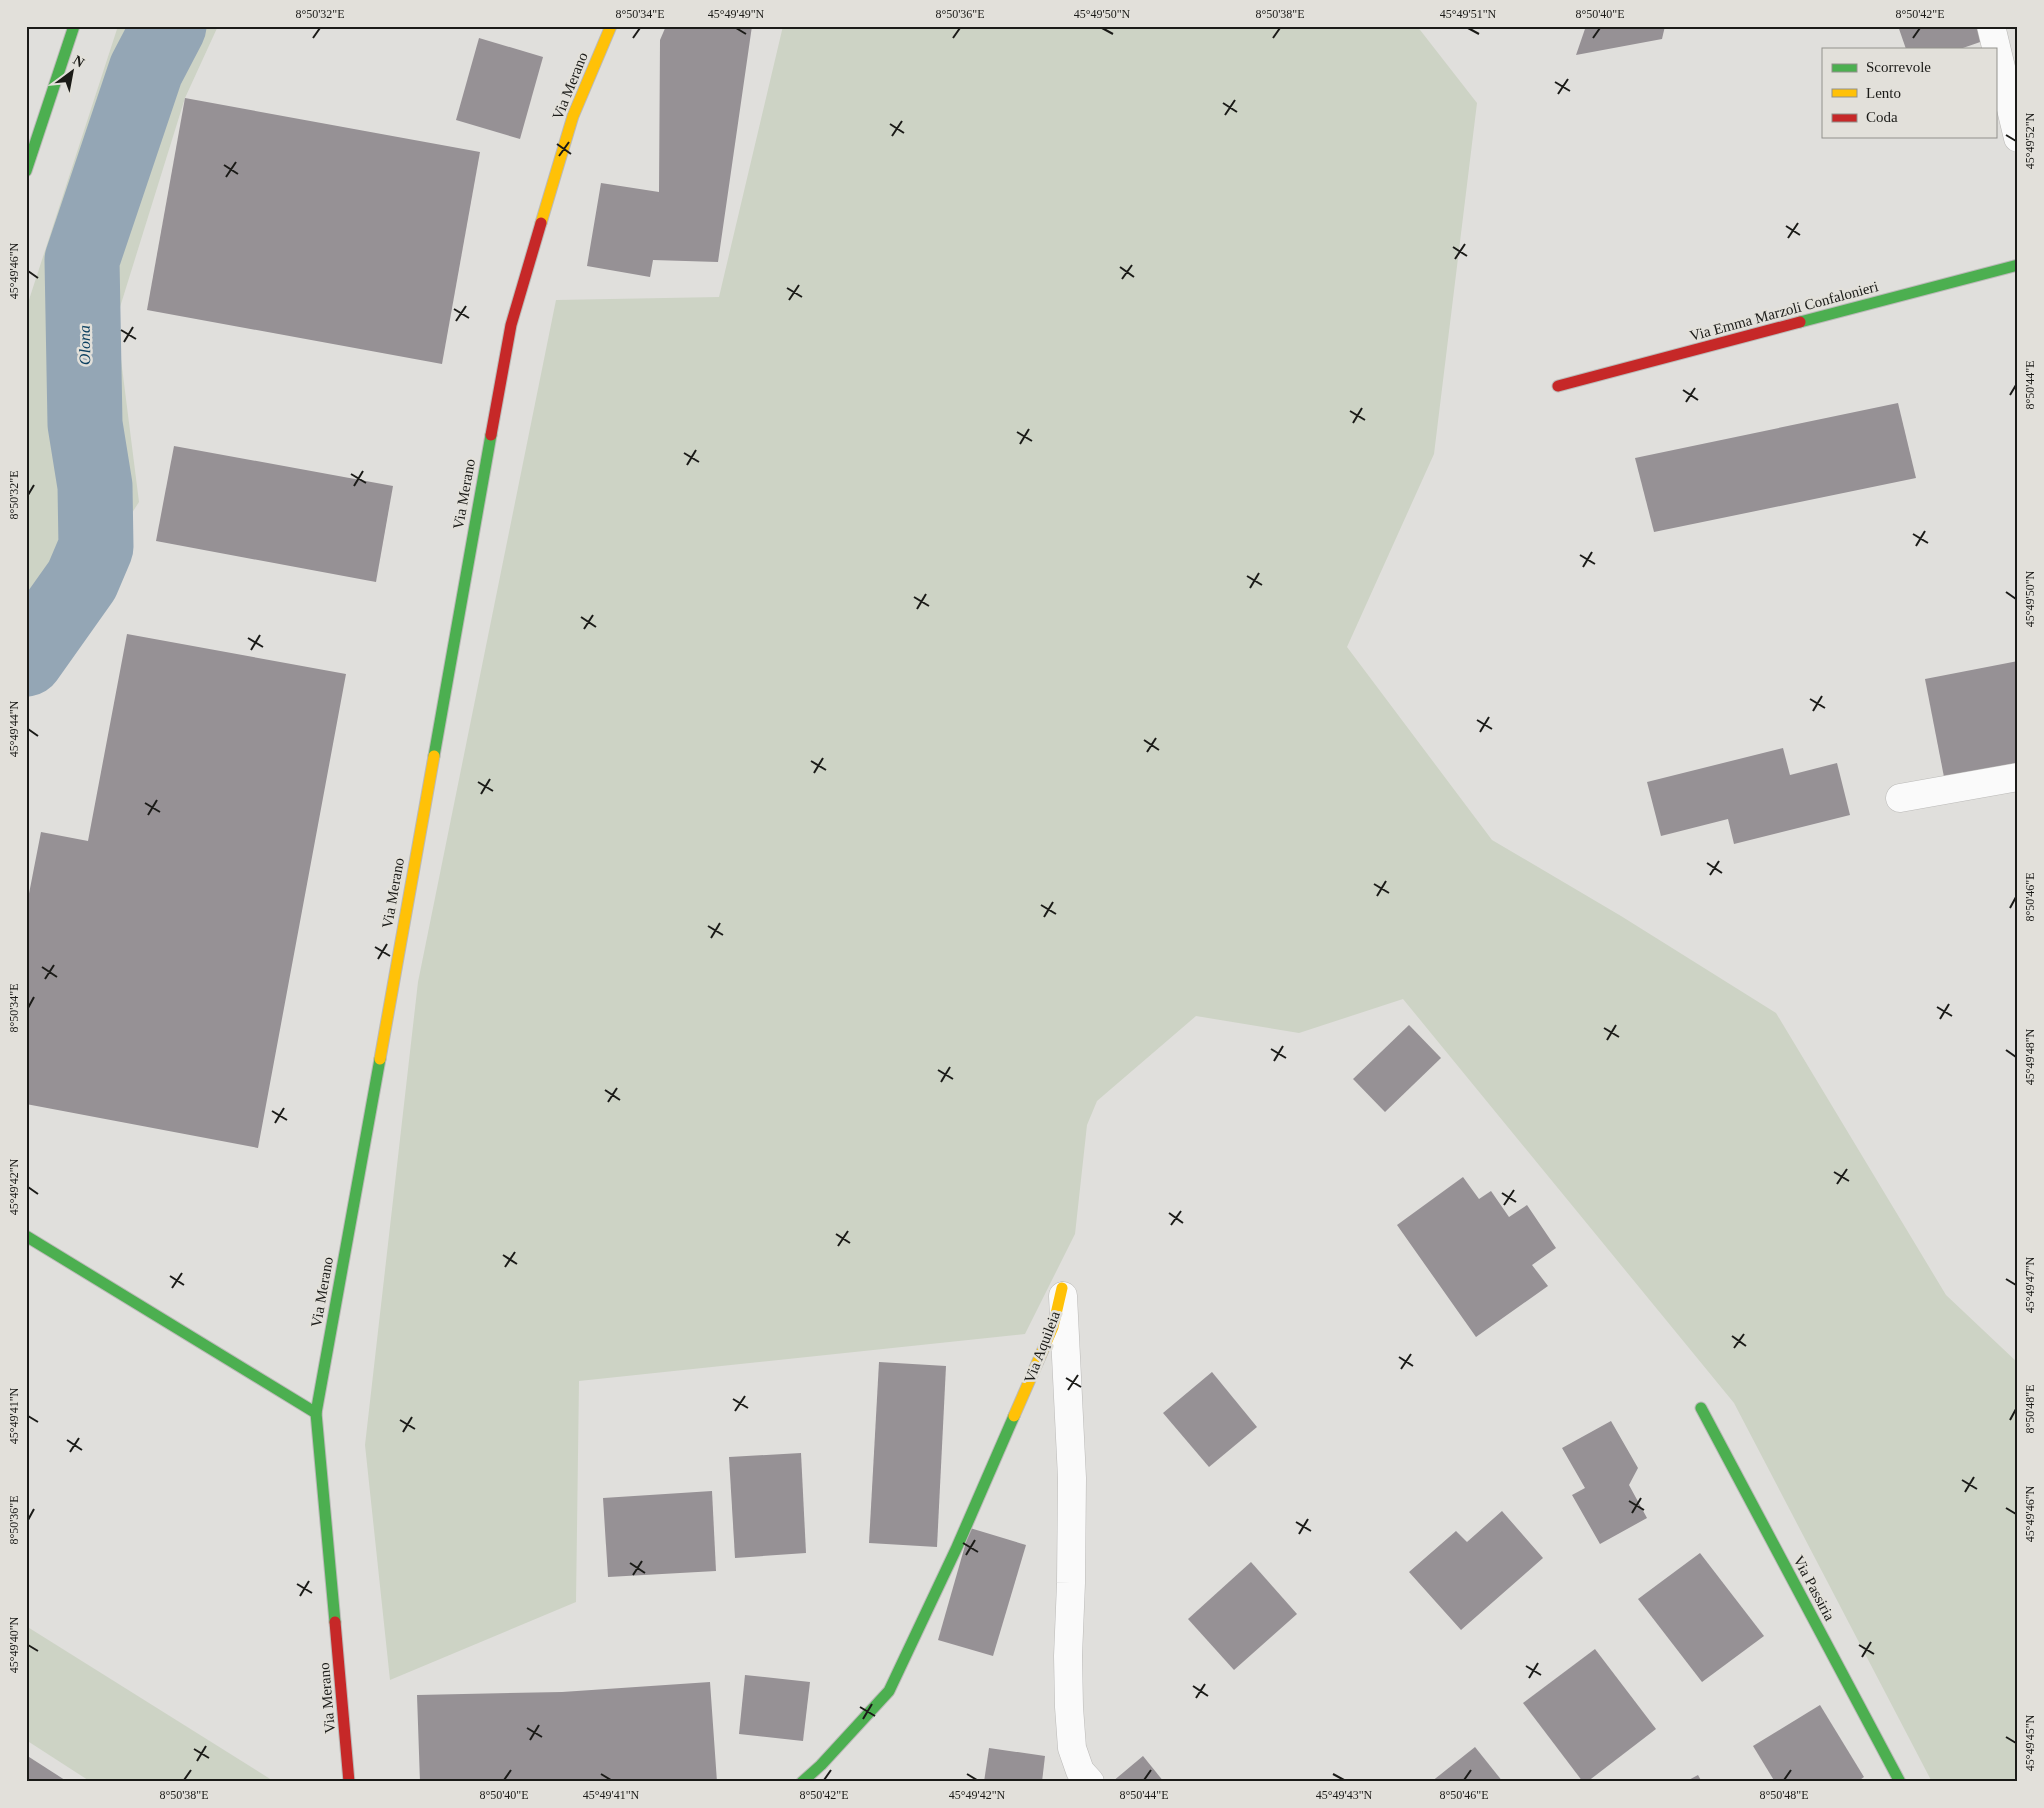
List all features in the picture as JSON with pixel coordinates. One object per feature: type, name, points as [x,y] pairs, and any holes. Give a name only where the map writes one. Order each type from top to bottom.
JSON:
[{"type":"street","points":[[26,171],[74,26]]},
{"type":"street","name":"Via Merano","points":[[349,1782],[316,1413],[511,325],[573,116],[611,26]]},
{"type":"street","points":[[1990,26],[1996,48]]},
{"type":"street","points":[[1996,50],[2018,138]]},
{"type":"street","name":"Via Emma Marzoli Confalonieri","points":[[1558,386],[2018,265]]},
{"type":"street","points":[[1900,798],[2018,777]]},
{"type":"street","points":[[26,1236],[316,1413]]},
{"type":"street","name":"Via Aquileia","points":[[802,1782],[822,1765],[889,1691],[957,1548],[1053,1327],[1062,1288]]},
{"type":"street","name":"Via Aquileia","points":[[1062,1288],[1072,1478],[1072,1583],[1068,1656],[1069,1707],[1072,1748],[1080,1771],[1090,1782]]},
{"type":"street","name":"Via Passiria","points":[[1701,1408],[1900,1782]]},
{"type":"shaded area","points":[[118,26],[218,26],[185,98],[116,320],[139,502],[26,677],[26,309]]},
{"type":"shaded area","points":[[783,26],[1417,26],[1477,103],[1434,454],[1347,647],[1492,840],[1621,916],[1776,1013],[1946,1295],[2018,1363],[2018,1782],[1932,1782],[1734,1403],[1403,999],[1299,1033],[1196,1016],[1097,1101],[1087,1125],[1075,1234],[1025,1334],[579,1381],[576,1602],[390,1680],[365,1445],[418,982],[556,300],[719,297]]},
{"type":"shaded area","points":[[26,1626],[275,1782],[91,1782],[26,1740]]},
{"type":"building","points":[[666,26],[752,26],[718,262],[653,260],[650,277],[587,266],[601,183],[659,192],[660,40]]},
{"type":"building","points":[[1586,26],[1665,26],[1662,39],[1576,55]]},
{"type":"building","points":[[1898,26],[1981,26],[1986,40],[1963,48],[1906,48]]},
{"type":"building","points":[[479,38],[543,57],[520,139],[456,120]]},
{"type":"building","points":[[185,98],[480,152],[442,364],[147,310]]},
{"type":"building","points":[[1898,403],[1916,478],[1654,532],[1635,458]]},
{"type":"building","points":[[174,446],[393,486],[376,582],[156,541]]},
{"type":"building","points":[[127,634],[346,674],[258,1148],[26,1104],[26,909],[41,832],[88,841]]},
{"type":"building","points":[[2018,661],[2018,763],[1944,777],[1925,679]]},
{"type":"building","points":[[1783,748],[1790,775],[1837,763],[1850,815],[1734,844],[1728,819],[1661,836],[1647,782]]},
{"type":"building","points":[[1409,1025],[1441,1058],[1385,1112],[1353,1079]]},
{"type":"building","points":[[1463,1177],[1479,1199],[1491,1191],[1509,1217],[1527,1205],[1556,1248],[1532,1265],[1548,1286],[1476,1337],[1397,1225]]},
{"type":"building","points":[[879,1362],[946,1366],[937,1547],[869,1543]]},
{"type":"building","points":[[1212,1372],[1257,1427],[1209,1467],[1163,1413]]},
{"type":"building","points":[[1611,1421],[1638,1468],[1629,1485],[1647,1518],[1600,1544],[1572,1495],[1585,1488],[1562,1448]]},
{"type":"building","points":[[801,1453],[806,1553],[735,1558],[729,1457]]},
{"type":"building","points":[[712,1491],[716,1571],[608,1577],[603,1498]]},
{"type":"building","points":[[1502,1511],[1543,1558],[1461,1630],[1409,1572],[1456,1531],[1467,1542]]},
{"type":"building","points":[[970,1528],[1026,1545],[993,1656],[938,1640]]},
{"type":"building","points":[[1700,1553],[1764,1636],[1702,1682],[1638,1599]]},
{"type":"building","points":[[1251,1562],[1297,1614],[1234,1670],[1188,1619]]},
{"type":"building","points":[[1595,1649],[1656,1729],[1587,1782],[1583,1782],[1523,1703]]},
{"type":"building","points":[[745,1675],[810,1682],[803,1741],[739,1734]]},
{"type":"building","points":[[710,1682],[717,1782],[420,1782],[417,1695],[562,1692]]},
{"type":"building","points":[[1820,1705],[1864,1777],[1857,1782],[1775,1782],[1753,1746]]},
{"type":"building","points":[[1475,1747],[1503,1782],[1431,1782]]},
{"type":"building","points":[[989,1748],[1045,1756],[1042,1782],[984,1782]]},
{"type":"building","points":[[26,1755],[68,1782],[26,1782]]},
{"type":"building","points":[[1143,1756],[1164,1782],[1112,1782]]},
{"type":"building","points":[[1698,1775],[1702,1782],[1685,1782]]},
{"type":"waterway","name":"Olona","points":[[26,659],[82,580],[96,547],[95,486],[85,424],[82,260],[146,70],[169,26]]},
{"type":"traffic: fast","points":[[26,171],[74,26]]},
{"type":"traffic: fast","points":[[1800,322],[2018,265]]},
{"type":"traffic: fast","points":[[434,756],[491,435]]},
{"type":"traffic: fast","points":[[335,1622],[316,1413],[380,1059]]},
{"type":"traffic: fast","points":[[26,1236],[316,1413]]},
{"type":"traffic: fast","points":[[1701,1408],[1900,1782]]},
{"type":"traffic: fast","points":[[802,1782],[821,1765],[889,1691],[957,1547],[1014,1416]]},
{"type":"traffic: slow","points":[[541,223],[573,116],[611,26]]},
{"type":"traffic: slow","points":[[380,1059],[434,756]]},
{"type":"traffic: slow","points":[[1014,1416],[1053,1327],[1062,1288]]},
{"type":"traffic: jam","points":[[491,435],[511,325],[541,223]]},
{"type":"traffic: jam","points":[[1558,386],[1800,322]]},
{"type":"traffic: jam","points":[[335,1622],[349,1782]]}]
